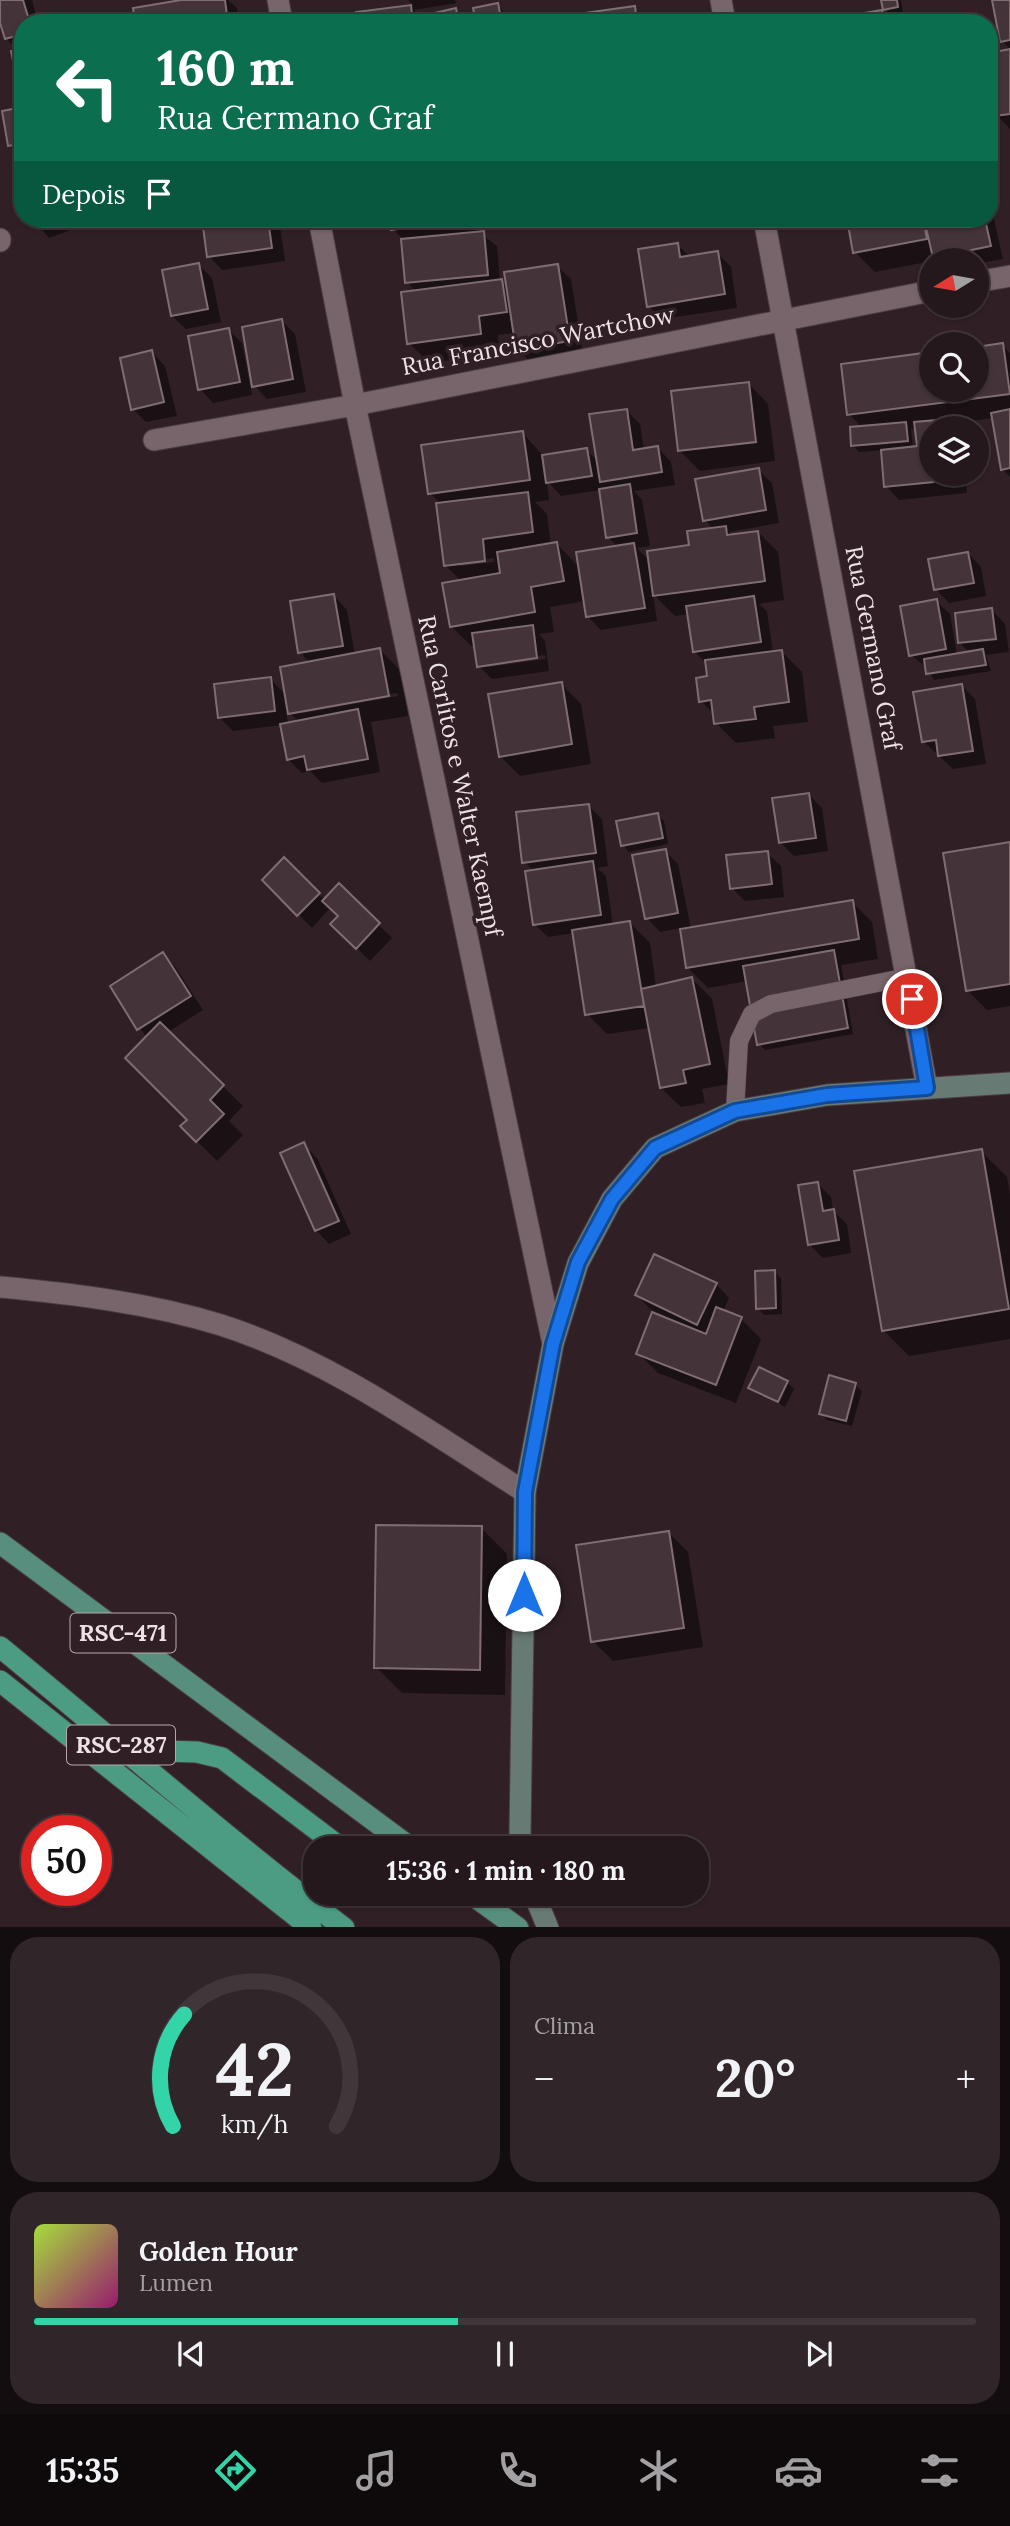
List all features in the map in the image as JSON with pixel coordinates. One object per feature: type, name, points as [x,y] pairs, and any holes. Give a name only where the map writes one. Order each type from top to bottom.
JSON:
[{"type":"highway","name":"RSC-287","points":[[0,1647],[128,1751],[239,1847],[344,1927]]},
{"type":"highway","name":"RSC-287","points":[[0,1681],[311,1927]]},
{"type":"highway","points":[[128,1751],[197,1752],[222,1758],[325,1836]]},
{"type":"main road","points":[[518,1836],[525,1492],[553,1344],[578,1262],[612,1199],[655,1148],[735,1111],[827,1095],[1010,1083]]},
{"type":"main road","name":"RSC-471","points":[[0,1543],[395,1836]]},
{"type":"main road","points":[[488,1906],[518,1927]]},
{"type":"main road","points":[[539,1906],[548,1927]]},
{"type":"street","name":"Rua Carlitos e Walter Kaempf","points":[[321,228],[355,405],[553,1344]]},
{"type":"street","name":"Rua Germano Graf","points":[[766,228],[927,1088]]},
{"type":"street","points":[[989,280],[1010,276]]},
{"type":"street","name":"Rua Francisco Wartchow","points":[[154,440],[355,405],[919,293]]},
{"type":"street","points":[[0,1287],[138,1305],[222,1326],[290,1354],[372,1395],[525,1492]]},
{"type":"lane","points":[[735,1111],[739,1041],[752,1014],[771,1003],[908,977]]},
{"type":"building","points":[[0,0],[23,0],[27,14],[14,14],[14,36],[5,39],[0,23]]},
{"type":"building","points":[[181,0],[225,0],[227,14],[134,14],[133,8]]},
{"type":"building","points":[[881,0],[897,0],[898,7],[883,10]]},
{"type":"building","points":[[992,0],[1010,0],[1010,40],[1000,42],[998,14],[995,14]]},
{"type":"building","points":[[498,3],[500,14],[474,14],[473,8]]},
{"type":"building","points":[[411,5],[412,14],[356,14]]},
{"type":"building","points":[[635,6],[636,14],[578,14]]},
{"type":"building","points":[[456,8],[457,14],[430,14]]},
{"type":"building","points":[[882,10],[883,14],[859,14]]},
{"type":"building","points":[[1010,49],[1010,114],[998,116],[998,51]]},
{"type":"building","points":[[14,109],[14,145],[8,146],[2,111]]},
{"type":"building","points":[[203,228],[269,228],[272,248],[207,257]]},
{"type":"building","points":[[849,228],[925,228],[927,239],[853,253]]},
{"type":"building","points":[[926,228],[987,228],[991,246],[931,248]]},
{"type":"building","points":[[484,231],[488,275],[405,283],[401,239]]},
{"type":"building","points":[[678,243],[680,257],[718,251],[725,294],[647,307],[638,249]]},
{"type":"building","points":[[199,263],[208,309],[171,316],[162,270]]},
{"type":"building","points":[[558,264],[570,341],[516,350],[504,272]]},
{"type":"building","points":[[502,279],[507,312],[479,316],[481,334],[407,344],[401,292]]},
{"type":"building","points":[[282,319],[293,379],[252,387],[242,327]]},
{"type":"building","points":[[229,328],[240,382],[198,390],[188,336]]},
{"type":"building","points":[[1003,343],[1010,394],[989,397],[989,345]]},
{"type":"building","points":[[152,350],[164,402],[131,410],[120,358]]},
{"type":"building","points":[[919,354],[919,402],[948,402],[847,415],[841,364]]},
{"type":"building","points":[[749,382],[756,442],[678,451],[671,391]]},
{"type":"building","points":[[627,409],[633,450],[658,446],[662,472],[600,482],[589,414]]},
{"type":"building","points":[[1010,409],[1010,468],[1001,470],[991,413]]},
{"type":"building","points":[[906,422],[908,441],[851,446],[850,427]]},
{"type":"building","points":[[914,422],[919,422],[919,484],[884,487],[881,450],[917,446]]},
{"type":"building","points":[[523,431],[530,480],[428,494],[421,445]]},
{"type":"building","points":[[587,448],[592,476],[546,483],[542,455]]},
{"type":"building","points":[[759,468],[766,510],[703,521],[695,479]]},
{"type":"building","points":[[630,484],[637,533],[606,538],[599,489]]},
{"type":"building","points":[[528,492],[533,532],[483,539],[485,561],[444,566],[436,503]]},
{"type":"building","points":[[726,526],[727,535],[758,531],[765,581],[653,596],[647,551],[689,545],[687,531]]},
{"type":"building","points":[[557,542],[564,581],[531,587],[535,612],[450,627],[442,583],[500,573],[497,552]]},
{"type":"building","points":[[634,543],[645,608],[586,617],[576,552]]},
{"type":"building","points":[[968,552],[974,583],[934,590],[928,559]]},
{"type":"building","points":[[334,594],[343,646],[298,653],[290,601]]},
{"type":"building","points":[[754,596],[761,642],[693,652],[686,606]]},
{"type":"building","points":[[937,599],[946,649],[909,656],[900,606]]},
{"type":"building","points":[[992,608],[996,639],[958,643],[955,613]]},
{"type":"building","points":[[533,625],[537,658],[477,667],[472,633]]},
{"type":"building","points":[[380,648],[389,696],[288,714],[280,667]]},
{"type":"building","points":[[983,649],[986,665],[926,674],[924,659]]},
{"type":"building","points":[[782,650],[789,702],[754,707],[756,719],[714,724],[711,700],[699,702],[696,678],[707,676],[705,660]]},
{"type":"building","points":[[271,677],[275,711],[218,718],[214,684]]},
{"type":"building","points":[[562,682],[572,744],[499,757],[488,694]]},
{"type":"building","points":[[962,684],[973,751],[938,756],[936,740],[922,742],[913,692]]},
{"type":"building","points":[[358,709],[368,759],[307,770],[304,756],[287,760],[280,724]]},
{"type":"building","points":[[809,793],[816,838],[779,843],[772,798]]},
{"type":"building","points":[[589,804],[596,853],[522,863],[516,812]]},
{"type":"building","points":[[658,813],[663,838],[621,846],[616,821]]},
{"type":"building","points":[[1010,842],[1010,984],[966,991],[943,853]]},
{"type":"building","points":[[666,849],[678,913],[645,919],[632,855]]},
{"type":"building","points":[[768,851],[772,884],[730,889],[726,855]]},
{"type":"building","points":[[284,857],[320,893],[297,916],[262,880]]},
{"type":"building","points":[[593,861],[601,915],[533,925],[525,871]]},
{"type":"building","points":[[339,883],[380,923],[356,949],[330,924],[338,916],[322,901]]},
{"type":"building","points":[[853,900],[859,939],[686,968],[680,929]]},
{"type":"building","points":[[630,921],[644,1006],[585,1015],[572,930]]},
{"type":"building","points":[[834,950],[848,1028],[757,1045],[743,966]]},
{"type":"building","points":[[163,952],[191,996],[137,1030],[110,986]]},
{"type":"building","points":[[692,977],[710,1064],[683,1070],[686,1083],[660,1088],[641,989]]},
{"type":"building","points":[[160,1022],[224,1085],[210,1100],[224,1114],[196,1142],[180,1126],[187,1120],[125,1058]]},
{"type":"building","points":[[304,1142],[339,1221],[315,1231],[280,1153]]},
{"type":"building","points":[[982,1149],[1009,1309],[882,1331],[854,1171]]},
{"type":"building","points":[[818,1182],[823,1211],[834,1209],[839,1240],[808,1245],[798,1185]]},
{"type":"building","points":[[654,1254],[717,1283],[697,1325],[635,1295]]},
{"type":"building","points":[[775,1270],[776,1308],[756,1309],[755,1271]]},
{"type":"building","points":[[716,1307],[742,1317],[716,1385],[636,1354],[652,1312],[706,1334]]},
{"type":"building","points":[[759,1367],[788,1381],[778,1402],[748,1388]]},
{"type":"building","points":[[829,1375],[856,1383],[846,1421],[819,1414]]},
{"type":"building","points":[[376,1525],[482,1526],[480,1670],[374,1668]]},
{"type":"building","points":[[669,1531],[684,1628],[591,1642],[576,1545]]},
{"type":"route","points":[[524,1595],[525,1492],[553,1344],[578,1262],[612,1199],[655,1148],[735,1111],[827,1095],[927,1088],[912,999]]}]
